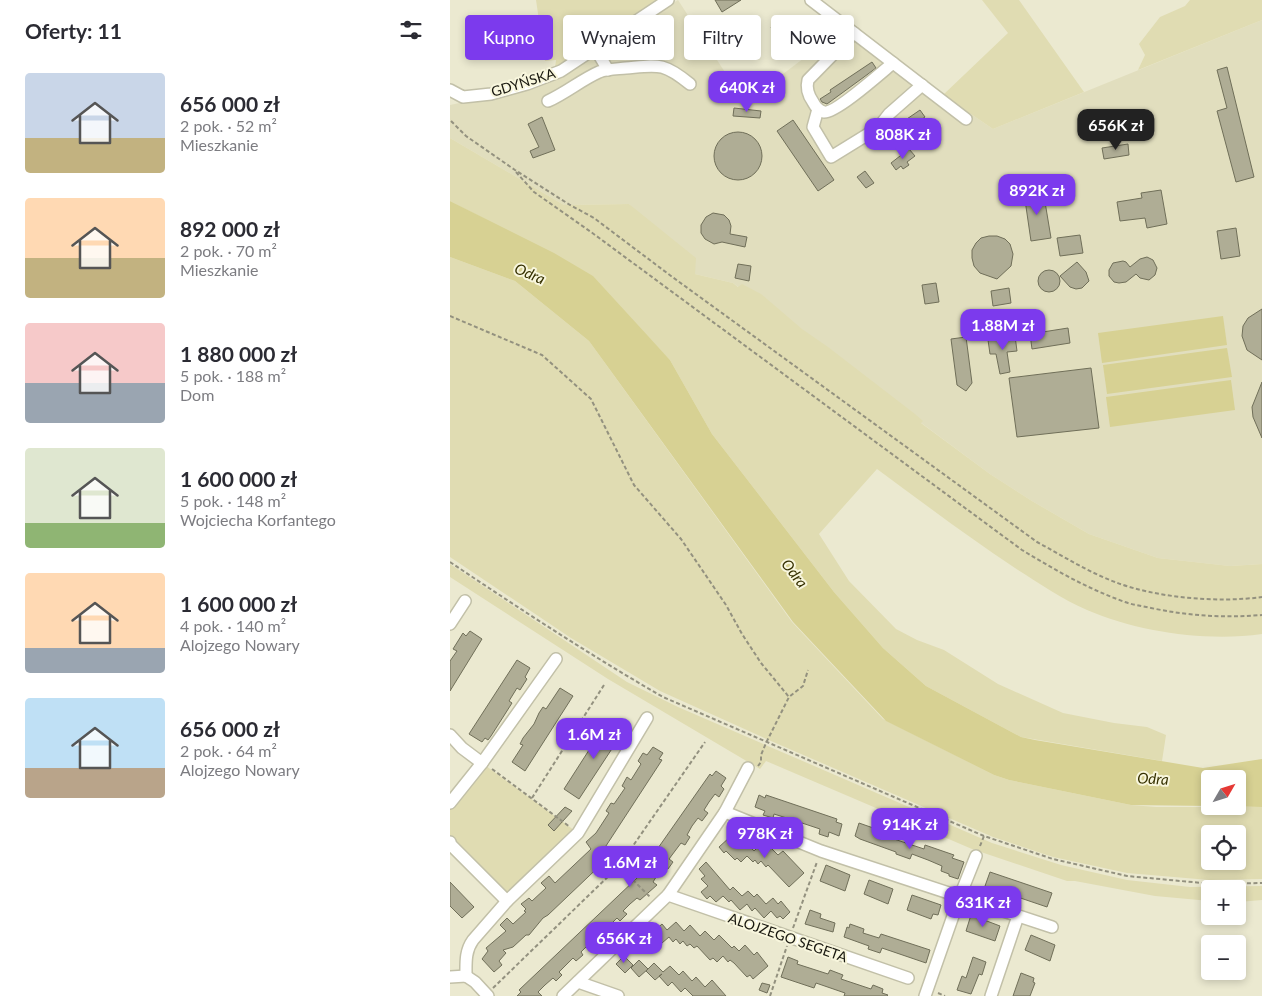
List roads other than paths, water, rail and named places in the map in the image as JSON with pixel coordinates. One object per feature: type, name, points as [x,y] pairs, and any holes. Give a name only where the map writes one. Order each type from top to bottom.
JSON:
[{"type":"street","name":"GDYŃSKA","points":[[645,15],[668,0]]},
{"type":"street","points":[[811,0],[831,15]]},
{"type":"street","points":[[854,33],[966,119]]},
{"type":"street","name":"GDYŃSKA","points":[[450,90],[463,97],[491,94],[527,84],[561,71],[577,60]]},
{"type":"street","points":[[602,60],[608,70]]},
{"type":"street","points":[[828,60],[808,80],[806,87],[818,109],[824,112],[831,111],[850,99],[893,63]]},
{"type":"street","points":[[548,101],[600,72],[654,64],[676,72],[690,84]]},
{"type":"street","points":[[818,109],[813,127],[831,157],[878,128],[889,114],[922,86]]},
{"type":"street","points":[[450,624],[466,601]]},
{"type":"street","points":[[450,803],[482,763],[556,659]]},
{"type":"street","points":[[466,976],[466,958],[469,946],[507,901],[578,833],[647,718]]},
{"type":"street","points":[[450,735],[462,748],[482,763]]},
{"type":"street","points":[[563,996],[668,895],[725,812],[748,768]]},
{"type":"street","points":[[725,812],[821,851],[1052,927]]},
{"type":"street","points":[[450,842],[507,901]]},
{"type":"street","points":[[925,996],[960,896],[977,854]]},
{"type":"street","name":"ALOJZEGO SEGETA","points":[[668,895],[908,978]]},
{"type":"street","points":[[991,996],[1018,916]]},
{"type":"street","points":[[450,977],[466,976],[475,982],[487,995]]},
{"type":"street","points":[[578,982],[618,996]]},
{"type":"water","name":"Odra","points":[[450,201],[554,253],[593,276],[670,360],[712,434],[834,592],[883,648],[926,686],[1021,737],[1203,768],[1262,759],[1262,807],[1246,807],[1246,770],[1201,770],[1201,806],[1131,805],[1009,780],[994,775],[886,721],[793,622],[589,341],[515,281],[450,257]]},
{"type":"water","points":[[1223,316],[1227,345],[1102,363],[1098,333]]},
{"type":"water","points":[[1227,348],[1232,377],[1107,394],[1103,365]]},
{"type":"water","points":[[1231,380],[1235,410],[1110,427],[1106,397]]}]
